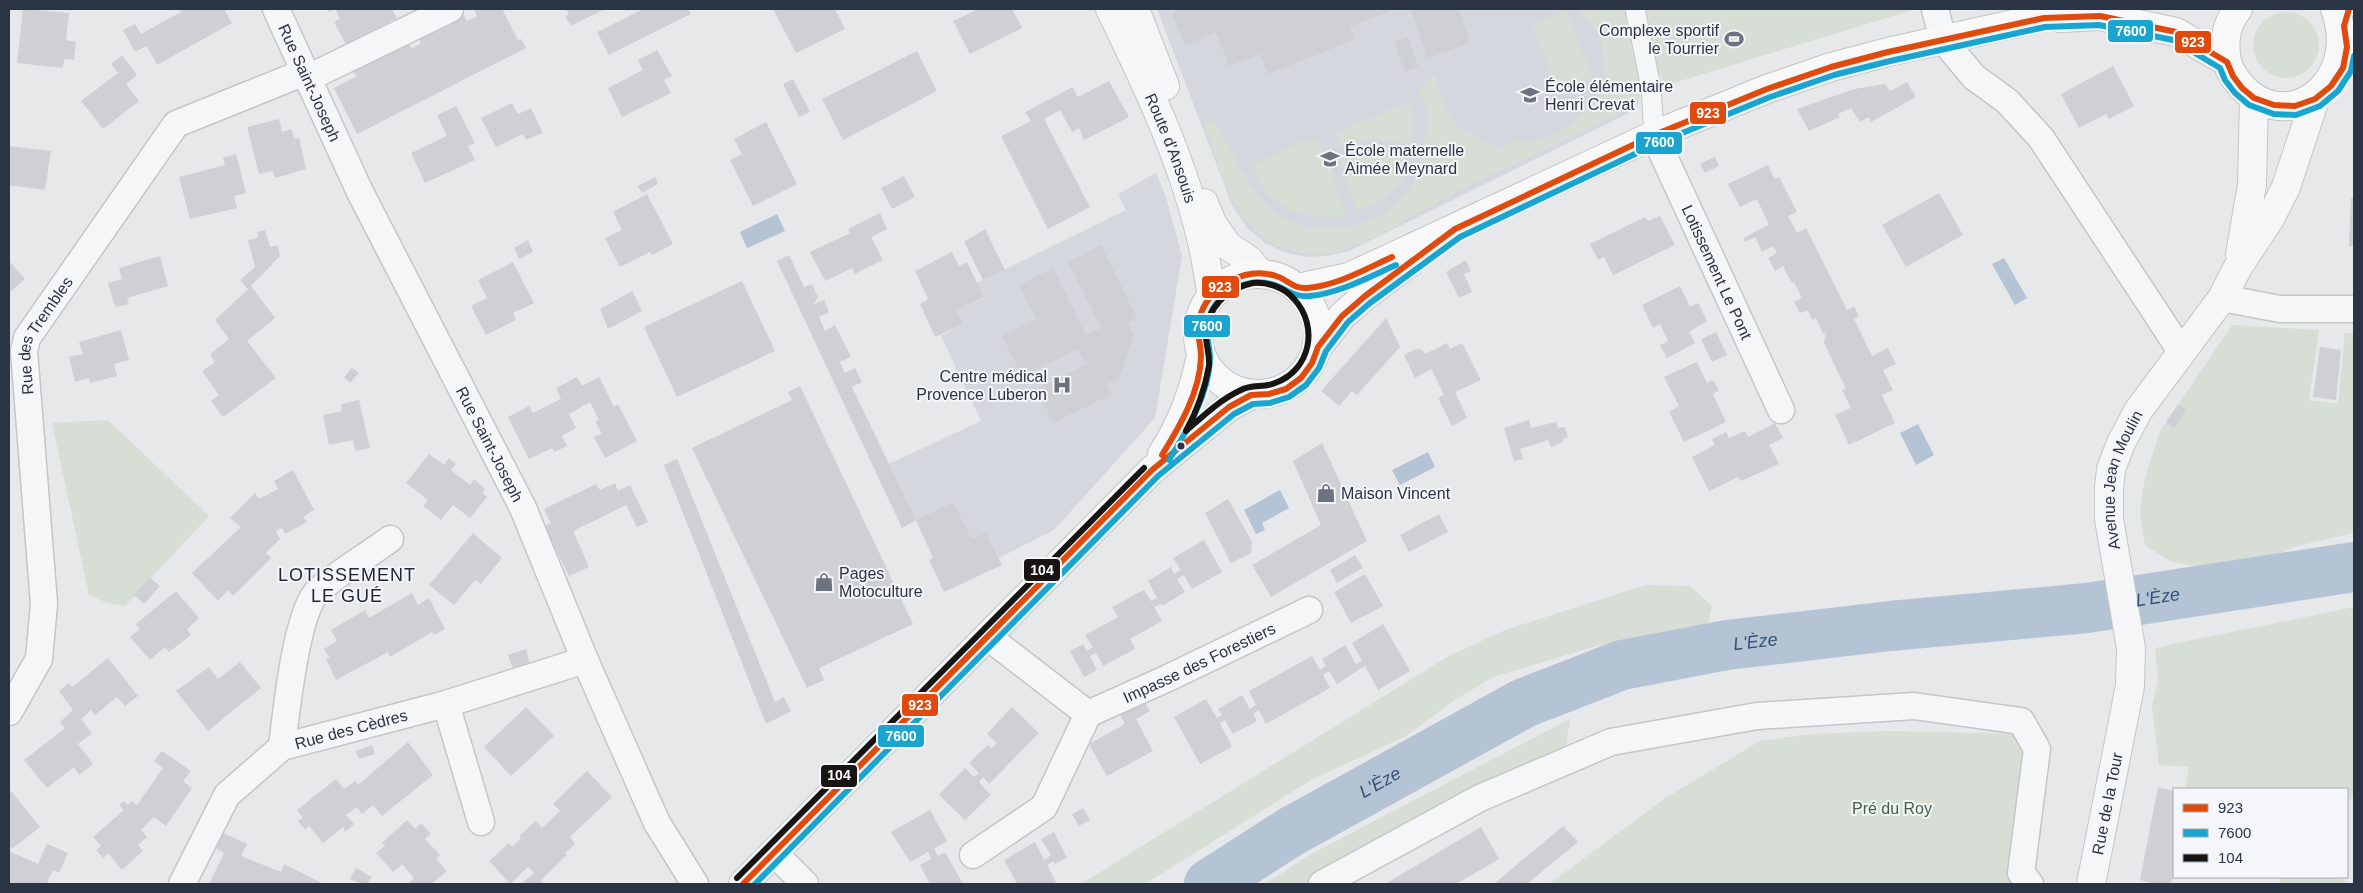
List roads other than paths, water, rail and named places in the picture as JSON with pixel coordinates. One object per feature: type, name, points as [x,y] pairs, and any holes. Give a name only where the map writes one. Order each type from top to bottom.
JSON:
[{"type":"main road","points":[[1298,288],[1349,277],[1654,135],[1767,89],[1831,67],[2080,9]]},
{"type":"main road","points":[[2238,9],[2231,18],[2225,39],[2227,62],[2233,76],[2242,88],[2254,98],[2274,105],[2295,106],[2315,99],[2331,86],[2343,68],[2347,47],[2343,15]]},
{"type":"main road","points":[[2044,18],[2100,16],[2176,32],[2227,62]]},
{"type":"main road","points":[[1318,347],[1342,316],[1364,296],[1455,229]]},
{"type":"main road","points":[[1260,274],[1274,276],[1298,288],[1309,300],[1316,315],[1319,331],[1318,347],[1312,364],[1300,378],[1286,388],[1269,394],[1251,395],[1235,391],[1209,371],[1201,356],[1197,340],[1198,324],[1203,309],[1212,295],[1226,283],[1242,276],[1260,274]]},
{"type":"main road","points":[[1152,470],[1181,423],[1194,391],[1201,356]]},
{"type":"main road","points":[[743,884],[1152,470],[1229,407],[1251,395]]},
{"type":"street","name":"Rue Saint-Joseph","points":[[276,9],[360,192],[523,508],[585,660],[658,823],[695,884]]},
{"type":"street","name":"Rue des Trembles","points":[[9,712],[39,659],[44,604],[24,351],[27,338],[176,124],[307,75],[450,9]]},
{"type":"street","name":"Route d'Ansouis","points":[[1110,9],[1173,148],[1201,238],[1212,295]]},
{"type":"street","name":"Route d'Ansouis","points":[[1135,9],[1166,88],[1213,226],[1228,246],[1249,260],[1260,274]]},
{"type":"street","points":[[1635,9],[1651,87],[1654,135]]},
{"type":"street","points":[[1936,9],[1943,40],[1974,77],[2006,100],[2041,138],[2182,351]]},
{"type":"street","name":"Avenue Jean Moulin","points":[[2238,267],[2252,185],[2254,98]]},
{"type":"street","name":"Avenue Jean Moulin","points":[[2124,722],[2130,686],[2131,648],[2109,519],[2111,469],[2121,443],[2134,419],[2222,298],[2238,267],[2271,217],[2286,187],[2315,99]]},
{"type":"street","name":"Lotissement Le Pont","points":[[1654,135],[1781,410]]},
{"type":"street","points":[[2222,298],[2280,309],[2354,309]]},
{"type":"street","points":[[282,747],[287,705],[301,625],[317,592],[390,540]]},
{"type":"street","name":"Impasse des Forestiers","points":[[1088,714],[1309,610]]},
{"type":"street","points":[[973,855],[1044,807],[1088,714],[988,637]]},
{"type":"street","name":"Rue des Cèdres","points":[[182,884],[227,794],[282,747],[446,704],[585,660]]},
{"type":"street","points":[[446,704],[481,822]]},
{"type":"street","points":[[1322,884],[1480,798],[1611,742],[1757,716],[1914,706],[2021,721],[2037,749],[2021,873],[2030,884]]},
{"type":"street","name":"Rue de la Tour","points":[[2091,884],[2124,722]]},
{"type":"street","points":[[774,854],[805,884]]},
{"type":"water","points":[[777,214],[785,231],[747,248],[740,232]]},
{"type":"water","points":[[2004,258],[2027,298],[2015,305],[1992,264]]},
{"type":"water","points":[[1918,424],[1934,455],[1916,465],[1900,433]]},
{"type":"water","points":[[1428,452],[1435,467],[1400,485],[1392,470]]},
{"type":"water","points":[[1280,490],[1289,508],[1262,523],[1265,530],[1256,534],[1244,510]]},
{"type":"waterway","name":"L'Èze","points":[[1209,884],[1292,831],[1524,703],[1622,665],[1727,645],[1890,626],[2087,608],[2354,567]]},
{"type":"place","name":"Complexe sportif le Tourrier","points":[[1734,39]]},
{"type":"place","name":"École élémentaire Henri Crevat","points":[[1530,95]]},
{"type":"place","name":"École maternelle Aimée Meynard","points":[[1330,159]]},
{"type":"place","name":"Centre médical Provence Luberon","points":[[1062,385]]},
{"type":"place","name":"Maison Vincent","points":[[1326,493]]},
{"type":"place","name":"Pages Motoculture","points":[[824,582]]},
{"type":"district","name":"LOTISSEMENT LE GUÉ","points":[[347,585]]},
{"type":"park label","name":"Pré du Roy","points":[[1892,808]]}]
